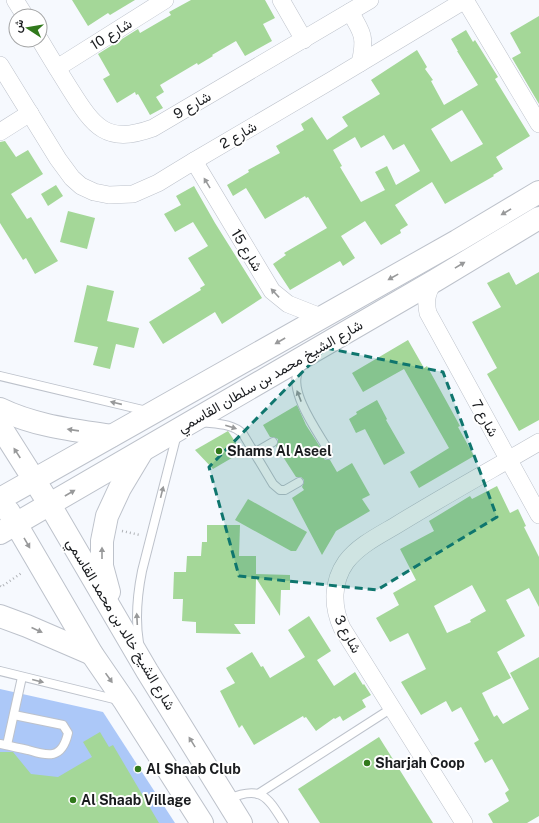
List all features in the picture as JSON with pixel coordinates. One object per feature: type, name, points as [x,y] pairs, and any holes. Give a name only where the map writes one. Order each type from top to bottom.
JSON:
[{"type":"main road","name":"شارع الشيخ محمد بن سلطان القاسمي","points":[[0,498],[457,241],[539,192]]},
{"type":"main road","name":"شارع الشيخ محمد بن سلطان القاسمي","points":[[8,529],[436,280],[539,218]]},
{"type":"main road","points":[[0,409],[24,419],[45,425],[111,436]]},
{"type":"main road","name":"شارع الشيخ خالد بن محمد القاسمي","points":[[0,426],[50,505],[147,671],[241,823]]},
{"type":"main road","points":[[116,618],[102,566],[102,541],[106,516],[120,488],[142,452]]},
{"type":"main road","points":[[0,498],[8,529],[125,702],[202,823]]},
{"type":"main road","points":[[0,616],[28,626],[92,654]]},
{"type":"street","points":[[281,0],[304,40]]},
{"type":"street","name":"شارع 9","points":[[45,48],[86,114],[96,125],[110,132],[125,135],[153,128],[370,0]]},
{"type":"street","points":[[465,0],[539,124]]},
{"type":"street","name":"شارع 2","points":[[30,113],[65,170],[81,186],[94,192],[109,195],[133,194],[158,183],[465,0]]},
{"type":"street","name":"شارع 10","points":[[57,68],[159,2]]},
{"type":"street","points":[[350,12],[362,32],[363,51],[360,63]]},
{"type":"street","points":[[362,32],[379,41],[391,44]]},
{"type":"street","points":[[0,65],[30,113],[0,132]]},
{"type":"street","name":"شارع 15","points":[[194,161],[272,291],[288,304],[321,317]]},
{"type":"street","name":"شارع 7","points":[[436,280],[431,285],[426,299],[428,313],[431,320],[539,515]]},
{"type":"street","name":"شارع 7","points":[[391,305],[400,305],[417,309],[431,320]]},
{"type":"street","name":"شارع 3","points":[[464,823],[342,628],[338,619],[334,599],[335,590],[341,570],[346,562],[360,548],[416,513],[539,442]]},
{"type":"lane","points":[[314,350],[298,371],[296,380],[298,397],[310,421],[327,448],[328,456]]},
{"type":"lane","points":[[0,376],[154,412]]},
{"type":"lane","points":[[147,671],[137,632],[136,611],[138,591],[143,564],[186,425],[234,427],[243,434],[276,488],[285,490],[299,482]]},
{"type":"lane","points":[[254,453],[273,442]]},
{"type":"lane","points":[[0,671],[125,702]]},
{"type":"lane","points":[[14,715],[60,723],[65,727],[68,733],[61,749],[54,754],[49,755],[4,745],[14,715],[22,677]]},
{"type":"lane","points":[[258,794],[392,708]]},
{"type":"lane","points":[[227,799],[249,792],[258,794],[271,802],[284,823]]},
{"type":"highlighted area","points":[[326,348],[443,372],[497,517],[377,590],[239,576],[209,467]]},
{"type":"shaded area","points":[[0,689],[103,712],[175,823],[0,823]]},
{"type":"building","points":[[72,0],[135,0],[110,15],[108,13],[88,26]]},
{"type":"building","points":[[191,0],[265,0],[275,18],[263,24],[272,41],[245,56],[236,41],[198,65],[197,63],[160,85],[164,92],[156,97],[163,108],[150,115],[138,94],[136,95],[135,92],[117,103],[103,79],[110,75],[98,54],[138,29],[140,33],[171,15],[169,12]]},
{"type":"building","points":[[539,16],[539,104],[512,58],[521,53],[510,33]]},
{"type":"building","points":[[466,30],[473,42],[475,40],[498,77],[495,79],[530,136],[496,157],[503,169],[493,175],[494,176],[445,204],[432,182],[395,205],[408,225],[400,230],[401,233],[381,245],[365,221],[341,236],[355,258],[343,266],[340,261],[290,290],[273,264],[286,255],[284,253],[327,228],[308,197],[306,198],[305,196],[265,219],[246,188],[233,196],[227,185],[249,172],[248,170],[280,153],[276,146],[304,130],[301,124],[312,117],[327,140],[348,126],[342,117],[380,94],[371,80],[417,50],[427,67],[425,69],[433,80],[431,81],[444,105],[478,85],[451,39]],"holes":[[[462,110],[483,144],[451,162],[431,129]],[[384,135],[393,150],[404,144],[420,171],[396,185],[387,166],[375,172],[385,190],[361,202],[340,167],[342,166],[333,150],[355,137],[361,148]]]},
{"type":"building","points":[[5,141],[16,157],[28,150],[43,174],[11,194],[27,219],[31,217],[58,261],[35,274],[26,258],[23,260],[0,223],[0,142]]},
{"type":"building","points":[[56,185],[63,196],[48,206],[41,194]]},
{"type":"building","points":[[194,186],[215,223],[262,298],[222,324],[215,312],[163,344],[149,322],[201,290],[200,288],[205,285],[188,258],[208,246],[193,222],[175,232],[164,214],[181,205],[176,196]]},
{"type":"building","points":[[68,211],[95,218],[87,249],[60,242]]},
{"type":"building","points":[[509,272],[516,285],[539,272],[539,420],[519,431],[487,374],[497,368],[472,322],[501,307],[487,283]]},
{"type":"building","points":[[87,285],[114,291],[107,321],[139,328],[134,348],[116,344],[110,369],[93,365],[98,347],[74,342]]},
{"type":"building","points":[[408,340],[424,368],[427,366],[460,426],[458,427],[474,456],[419,488],[410,472],[449,448],[404,369],[363,392],[352,373]]},
{"type":"building","points":[[377,400],[387,419],[386,420],[405,453],[384,465],[365,429],[356,433],[349,419],[357,414],[356,412]]},
{"type":"building","points":[[297,405],[306,425],[322,450],[324,459],[330,460],[337,472],[352,463],[370,495],[362,499],[370,511],[336,531],[322,555],[292,498],[304,490],[302,487],[304,480],[301,477],[296,477],[276,446],[278,439],[270,437],[263,425]]},
{"type":"building","name":"Shams Al Aseel","points":[[228,431],[242,452],[213,469],[195,450]]},
{"type":"building","points":[[497,486],[510,513],[518,509],[526,526],[524,527],[539,557],[539,607],[529,588],[506,600],[525,636],[497,652],[511,678],[482,693],[494,717],[497,715],[503,724],[529,709],[510,673],[539,657],[539,816],[527,823],[493,823],[488,814],[509,801],[505,793],[509,790],[492,759],[485,763],[474,743],[479,740],[461,707],[452,712],[446,701],[421,715],[401,682],[426,669],[408,633],[390,642],[376,618],[399,605],[393,593],[416,580],[400,549],[434,531],[429,521],[470,496],[472,499]],"holes":[[[472,585],[486,611],[470,620],[471,622],[447,633],[434,606]]]},
{"type":"building","points":[[248,499],[307,532],[296,551],[291,551],[235,520]]},
{"type":"building","points":[[207,525],[240,525],[239,556],[256,556],[256,574],[290,575],[290,590],[281,590],[280,616],[256,578],[255,624],[234,624],[241,634],[196,633],[196,622],[182,621],[183,599],[173,599],[174,572],[186,572],[187,556],[201,556],[202,542],[207,542]]},
{"type":"building","points":[[309,616],[331,651],[317,660],[334,686],[355,672],[371,695],[362,700],[366,707],[343,721],[340,716],[335,719],[334,718],[316,731],[306,717],[304,718],[303,716],[254,745],[242,725],[239,728],[220,691],[235,683],[226,668],[252,652],[270,678],[305,657],[288,630]]},
{"type":"building","name":"Al Shaab Village","points":[[100,732],[109,747],[113,745],[159,823],[0,823],[0,752],[13,752],[31,774],[58,777],[92,757],[83,742]]},
{"type":"building","name":"Sharjah Coop","points":[[379,737],[433,823],[320,823],[298,789]]},
{"type":"place","name":"Shams Al Aseel","points":[[219,451]]},
{"type":"place","name":"Sharjah Coop","points":[[367,763]]},
{"type":"place","name":"Al Shaab Club","points":[[138,769]]},
{"type":"place","name":"Al Shaab Village","points":[[73,800]]}]
